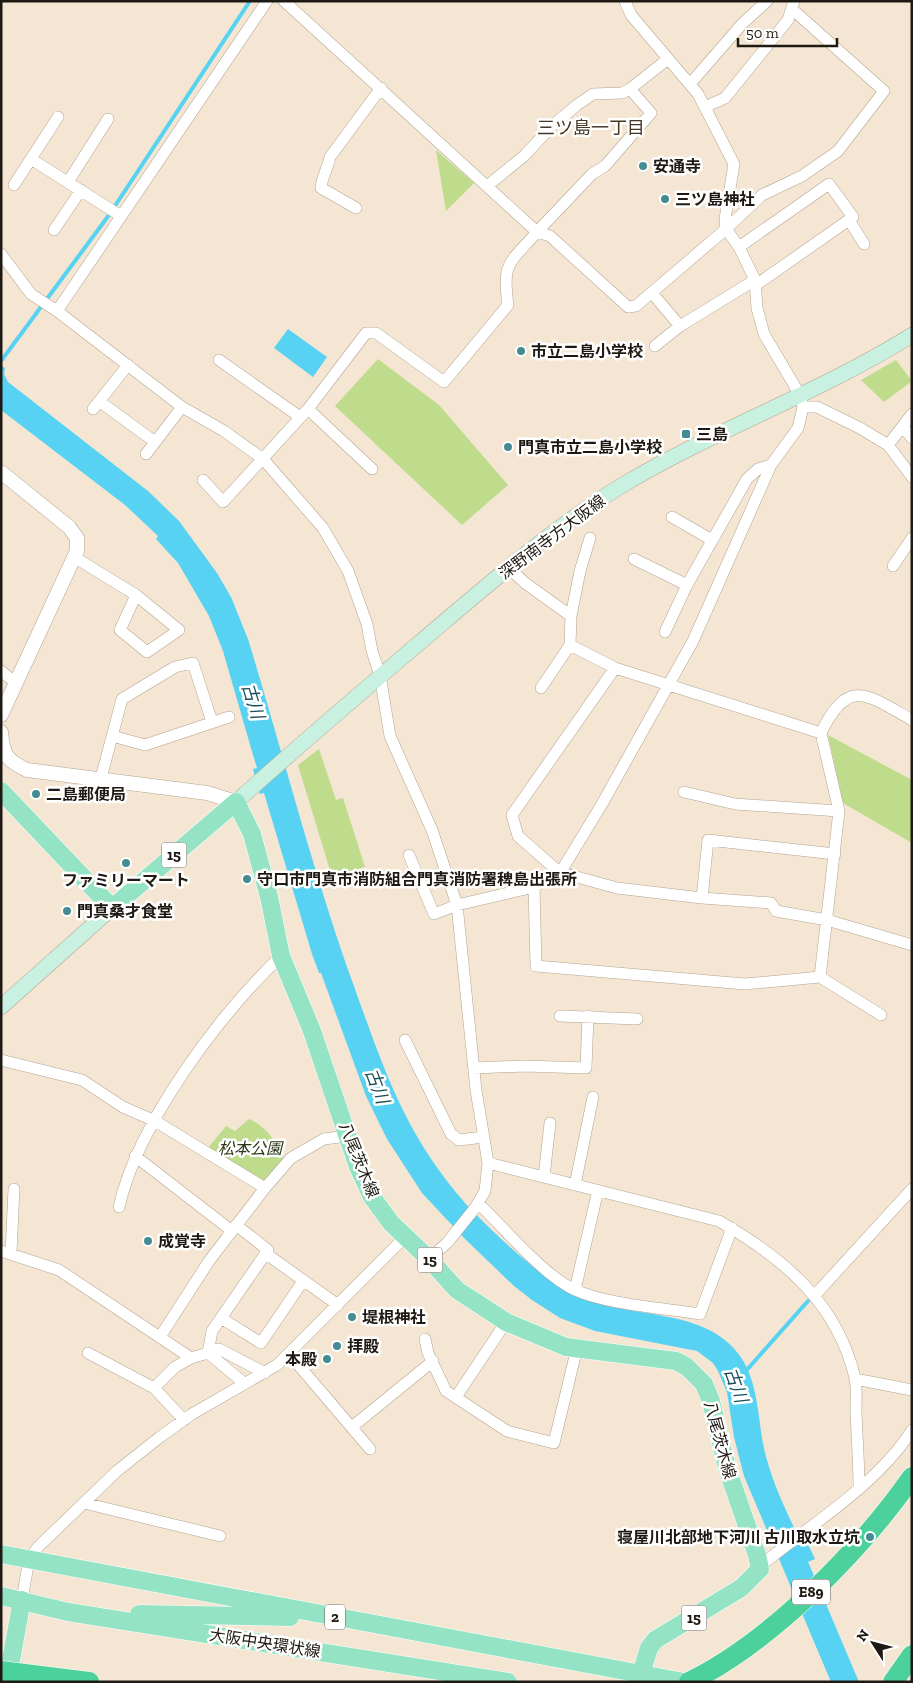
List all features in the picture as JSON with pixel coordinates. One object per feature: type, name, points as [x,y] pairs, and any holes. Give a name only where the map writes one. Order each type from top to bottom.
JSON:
[{"type":"highway","name":"E89","points":[[689,1682],[737,1652],[812,1591],[869,1533],[912,1477]]},
{"type":"highway","points":[[893,1682],[912,1655]]},
{"type":"highway","points":[[1,1672],[89,1682]]},
{"type":"highway","points":[[1,1677],[25,1682]]},
{"type":"main road","name":"深野南寺方大阪線","points":[[236,802],[380,675],[509,568],[619,487],[652,468],[801,401],[912,335]]},
{"type":"main road","points":[[1,791],[112,908],[1,1006]]},
{"type":"main road","name":"15","points":[[112,908],[236,802]]},
{"type":"main road","name":"八尾茨木線","points":[[236,802],[252,834],[269,897],[281,956],[312,1031],[347,1136],[372,1197],[391,1223],[429,1259],[457,1290],[506,1322],[566,1347],[676,1362],[688,1367],[704,1384],[711,1402],[726,1468],[762,1566]]},
{"type":"main road","name":"2","points":[[1,1554],[684,1682]]},
{"type":"main road","name":"15","points":[[641,1674],[649,1648],[655,1640],[742,1588],[762,1566]]},
{"type":"main road","name":"大阪中央環状線","points":[[1,1596],[68,1612],[508,1682]]},
{"type":"main road","points":[[7,1682],[22,1600]]},
{"type":"main road","points":[[68,1612],[343,1619]]},
{"type":"street","points":[[54,308],[267,1]]},
{"type":"street","points":[[284,1],[536,232],[550,236],[628,306],[636,306],[652,293],[762,195],[802,176],[838,150],[884,91],[793,5],[788,20],[725,98],[705,107]]},
{"type":"street","points":[[409,855],[434,914],[457,905],[534,887],[559,872],[602,804],[669,686],[693,641],[772,466],[798,428],[801,401],[764,334],[757,308],[755,282],[739,247],[726,229],[725,219],[734,164],[705,107],[690,84],[631,14],[625,1]]},
{"type":"street","points":[[690,84],[742,24],[767,1]]},
{"type":"street","points":[[487,186],[524,156],[553,125],[577,105],[593,94],[622,92],[630,89],[668,60]]},
{"type":"street","points":[[356,208],[321,188],[322,178],[328,169],[330,157],[381,88]]},
{"type":"street","points":[[202,480],[223,502],[304,413],[366,333],[376,333],[444,382],[508,305],[505,281],[507,267],[536,232],[592,174],[606,166],[650,113],[630,89]]},
{"type":"street","points":[[14,185],[58,117]]},
{"type":"street","points":[[68,182],[108,120]]},
{"type":"street","points":[[31,159],[119,214]]},
{"type":"street","points":[[655,346],[680,326],[755,282],[853,217],[829,184],[739,247]]},
{"type":"street","points":[[54,230],[81,190]]},
{"type":"street","points":[[849,220],[864,244]]},
{"type":"street","points":[[1,254],[31,294],[54,308],[182,407],[224,431],[263,458],[323,528],[348,571],[367,624],[372,651],[380,675],[390,736],[432,830],[457,905],[474,1068],[488,1163],[485,1191],[477,1206],[447,1243],[429,1259]]},
{"type":"street","points":[[652,293],[680,326]]},
{"type":"street","points":[[219,360],[304,413],[372,469]]},
{"type":"street","points":[[128,365],[96,405],[155,442]]},
{"type":"street","points":[[801,401],[818,407],[860,428],[888,445],[912,477]]},
{"type":"street","points":[[146,454],[182,407]]},
{"type":"street","points":[[888,445],[912,414]]},
{"type":"street","points":[[903,427],[912,438]]},
{"type":"street","points":[[665,632],[687,585],[747,479],[758,469],[772,466]]},
{"type":"street","points":[[1,472],[69,527],[77,538],[74,557],[1,715]]},
{"type":"street","points":[[672,517],[712,540]]},
{"type":"street","points":[[542,688],[570,644],[571,616],[580,571],[590,538]]},
{"type":"street","points":[[893,566],[912,538]]},
{"type":"street","points":[[74,557],[136,595],[179,630],[147,652],[120,630],[136,595]]},
{"type":"street","points":[[634,559],[687,585]]},
{"type":"street","points":[[509,568],[525,583],[571,616]]},
{"type":"street","points":[[570,644],[616,668],[822,733]]},
{"type":"street","points":[[101,778],[122,699],[176,667],[193,663],[212,722]]},
{"type":"street","points":[[616,668],[512,815],[518,836],[559,872],[617,888],[702,898],[771,903],[776,911],[827,920],[912,946]]},
{"type":"street","points":[[1,671],[16,684]]},
{"type":"street","points":[[820,977],[839,812],[822,733],[840,702],[860,695],[876,699],[912,720]]},
{"type":"street","points":[[112,736],[144,745],[230,716]]},
{"type":"street","points":[[1,732],[2,749],[12,763],[27,770],[207,793],[236,802]]},
{"type":"street","points":[[684,792],[735,804],[839,812]]},
{"type":"street","points":[[702,898],[708,840],[835,854]]},
{"type":"street","points":[[534,887],[536,966],[745,984],[820,977],[881,1015]]},
{"type":"street","points":[[119,1207],[125,1181],[135,1156],[196,1054],[265,971],[281,956]]},
{"type":"street","points":[[560,1016],[637,1019]]},
{"type":"street","points":[[474,1068],[525,1066],[586,1068],[588,1016]]},
{"type":"street","points":[[405,1040],[451,1134],[459,1140],[484,1137]]},
{"type":"street","points":[[1,1060],[82,1080],[123,1107],[155,1121],[265,1188]]},
{"type":"street","points":[[575,1185],[593,1097]]},
{"type":"street","points":[[544,1177],[550,1123]]},
{"type":"street","points":[[160,1337],[209,1260],[291,1158],[324,1139],[347,1136]]},
{"type":"street","points":[[135,1156],[234,1228],[268,1250],[212,1331],[208,1352]]},
{"type":"street","points":[[488,1163],[719,1221],[783,1263],[815,1295],[837,1330],[855,1378],[859,1489]]},
{"type":"street","points":[[14,1189],[6,1252],[59,1270],[191,1358]]},
{"type":"street","points":[[815,1295],[912,1189]]},
{"type":"street","points":[[575,1290],[598,1190]]},
{"type":"street","points":[[477,1206],[551,1274],[575,1290],[598,1298],[700,1314],[732,1228]]},
{"type":"street","points":[[22,1600],[29,1559],[38,1547],[117,1471],[184,1420],[265,1373],[289,1354],[405,1237]]},
{"type":"street","points":[[265,1253],[338,1305]]},
{"type":"street","points":[[221,1318],[261,1343],[303,1281]]},
{"type":"street","points":[[456,1397],[506,1322]]},
{"type":"street","points":[[425,1339],[428,1353],[446,1391],[507,1432],[554,1443],[577,1348]]},
{"type":"street","points":[[154,1388],[175,1367],[191,1358],[219,1349],[265,1373]]},
{"type":"street","points":[[208,1352],[244,1384]]},
{"type":"street","points":[[88,1353],[154,1388],[184,1420]]},
{"type":"street","points":[[289,1354],[370,1449]]},
{"type":"street","points":[[352,1427],[433,1361]]},
{"type":"street","points":[[855,1378],[912,1390]]},
{"type":"street","points":[[762,1566],[811,1525],[859,1489],[903,1444],[912,1430]]},
{"type":"street","points":[[84,1503],[220,1536]]},
{"type":"green space","points":[[436,150],[474,183],[446,211]]},
{"type":"green space","points":[[378,359],[439,405],[508,485],[462,525],[335,406]]},
{"type":"green space","points":[[896,360],[912,381],[884,402],[861,380]]},
{"type":"green space","points":[[828,735],[912,780],[912,843],[843,803]]},
{"type":"green space","points":[[319,749],[336,800],[343,798],[365,867],[332,877],[298,765]]},
{"type":"green space","name":"松本公園","points":[[249,1119],[261,1126],[271,1136],[285,1161],[263,1183],[208,1148],[226,1126],[235,1131]]},
{"type":"water","points":[[288,329],[327,357],[313,377],[274,348]]},
{"type":"water","name":"古川","points":[[1,365],[5,368],[4,374],[8,382],[148,491],[179,521],[217,573],[231,597],[248,639],[326,905],[367,1022],[388,1077],[412,1128],[445,1178],[465,1203],[503,1241],[534,1268],[565,1290],[599,1304],[666,1316],[708,1329],[725,1340],[740,1356],[752,1380],[764,1447],[774,1482],[802,1544],[807,1542],[815,1559],[808,1562],[859,1682],[831,1682],[744,1476],[734,1437],[727,1392],[713,1363],[697,1351],[595,1331],[560,1318],[514,1286],[465,1239],[422,1193],[387,1139],[366,1096],[321,973],[319,973],[264,793],[260,794],[253,769],[257,768],[223,651],[209,616],[178,563],[156,539],[158,536],[125,505],[1,410]]},
{"type":"waterway","points":[[1,361],[109,215],[250,1]]},
{"type":"waterway","name":"古川","points":[[745,1372],[808,1301]]},
{"type":"place","name":"安通寺","points":[[643,166]]},
{"type":"place","name":"三ツ島神社","points":[[665,199]]},
{"type":"place","name":"市立二島小学校","points":[[521,351]]},
{"type":"place","name":"三島","points":[[686,434]]},
{"type":"place","name":"門真市立二島小学校","points":[[508,447]]},
{"type":"place","name":"二島郵便局","points":[[36,794]]},
{"type":"place","name":"ファミリーマート","points":[[126,863]]},
{"type":"place","name":"守口市門真市消防組合門真消防署稗島出張所","points":[[247,879]]},
{"type":"place","name":"門真桑才食堂","points":[[67,911]]},
{"type":"place","name":"成覚寺","points":[[148,1241]]},
{"type":"place","name":"堤根神社","points":[[352,1317]]},
{"type":"place","name":"拝殿","points":[[337,1346]]},
{"type":"place","name":"本殿","points":[[327,1359]]},
{"type":"place","name":"寝屋川北部地下河川 古川取水立坑","points":[[870,1537]]},
{"type":"district","name":"三ツ島一丁目","points":[[591,128]]}]
